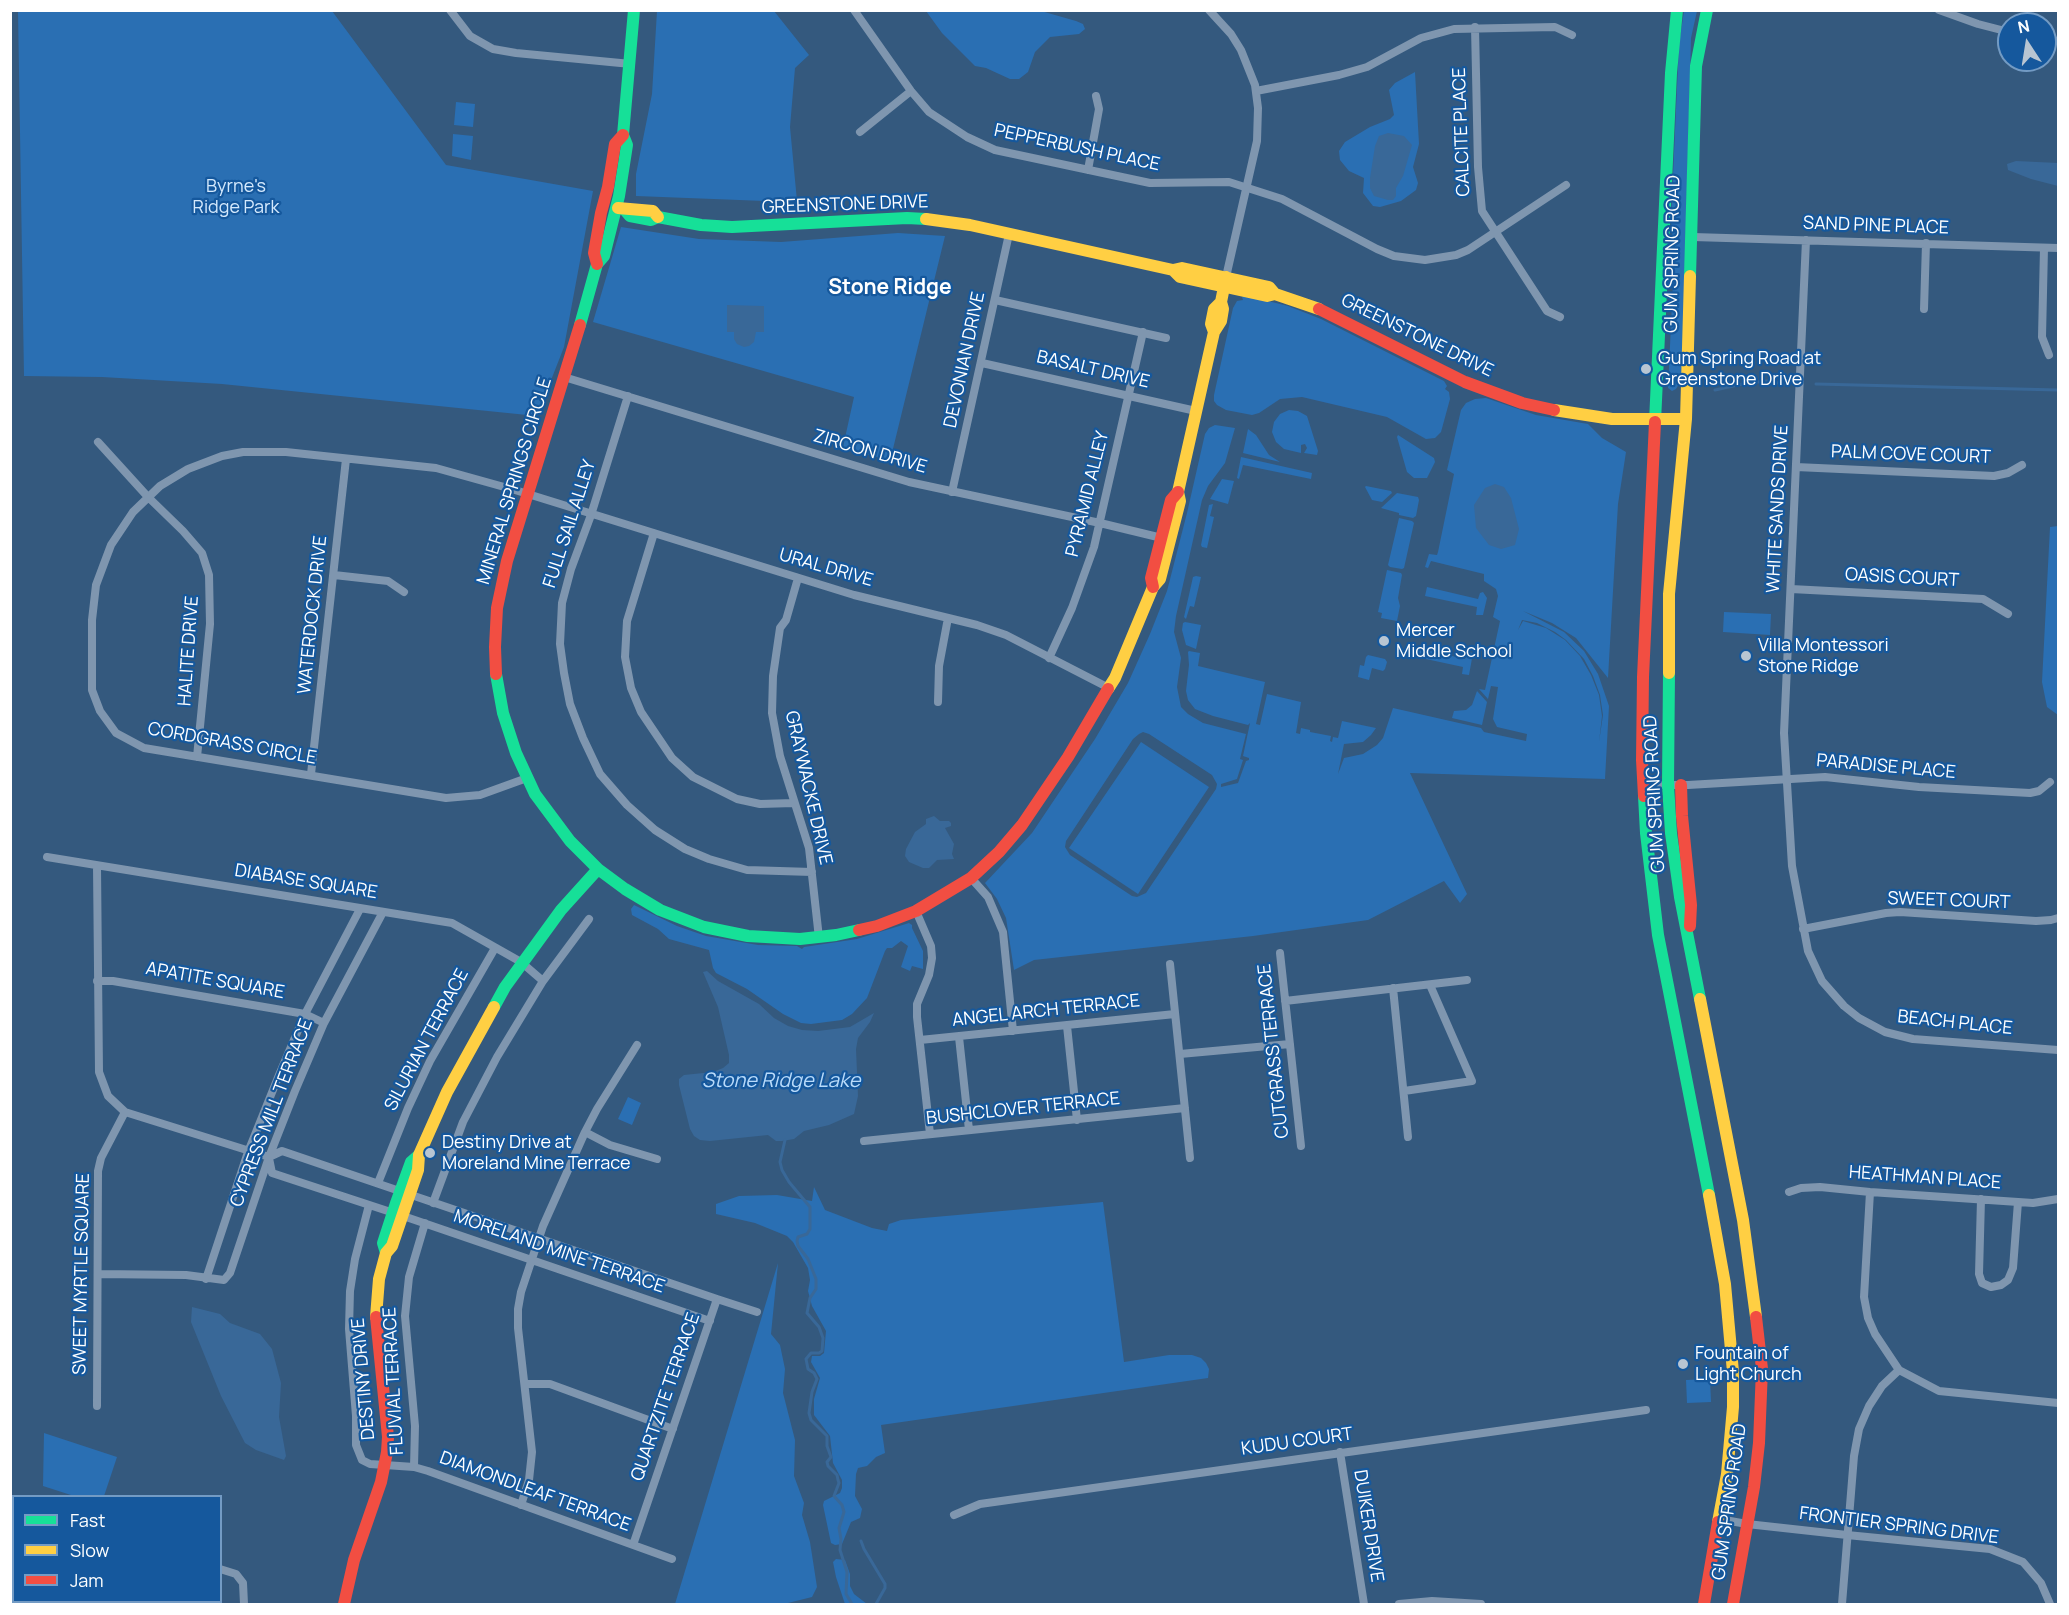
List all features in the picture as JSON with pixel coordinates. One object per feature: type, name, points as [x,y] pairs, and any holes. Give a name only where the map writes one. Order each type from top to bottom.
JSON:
[{"type":"street","points":[[450,10],[470,36],[480,44],[492,49],[630,64]]},
{"type":"street","points":[[623,135],[634,10]]},
{"type":"street","name":"PEPPERBUSH PLACE","points":[[854,10],[911,91],[929,112],[947,125],[995,150],[1150,183],[1229,182],[1281,199],[1377,249],[1409,259],[1425,260],[1456,255],[1477,246],[1566,185]]},
{"type":"street","points":[[1209,10],[1231,34],[1241,50],[1249,66],[1256,91],[1258,125],[1225,282]]},
{"type":"street","name":"GUM SPRING ROAD","points":[[1677,10],[1671,73],[1643,677],[1643,785],[1647,845],[1658,935],[1719,1246],[1730,1331],[1733,1407],[1726,1474],[1704,1605]]},
{"type":"street","name":"GUM SPRING ROAD","points":[[1707,10],[1695,77],[1686,419],[1669,594],[1675,785],[1672,844],[1680,897],[1743,1220],[1760,1335],[1762,1369],[1759,1443],[1754,1487],[1733,1605]]},
{"type":"street","points":[[1939,10],[1997,29]]},
{"type":"street","name":"CALCITE PLACE","points":[[1475,27],[1480,200],[1485,217],[1547,311],[1560,317]]},
{"type":"street","points":[[1256,91],[1340,75],[1367,67],[1421,38],[1454,29],[1555,27],[1572,35]]},
{"type":"street","points":[[860,132],[911,91]]},
{"type":"street","points":[[1088,170],[1099,109],[1096,96]]},
{"type":"street","name":"MINERAL SPRINGS CIRCLE","points":[[597,264],[594,253],[615,144],[623,135],[627,151],[620,209],[604,256],[597,264],[500,589],[495,647],[497,682],[503,713],[527,778],[555,823],[598,869],[625,890],[660,910],[704,927],[748,936],[781,939],[819,938],[877,926],[916,912],[971,878],[999,852],[1022,825],[1068,757],[1109,688],[1129,647],[1153,587],[1151,578],[1166,539],[1171,500],[1178,492],[1214,332],[1211,324],[1214,309],[1221,302],[1225,282]]},
{"type":"street","name":"GREENSTONE DRIVE","points":[[603,206],[653,211],[658,218],[732,227],[892,218],[962,224],[1173,270],[1180,276],[1269,287],[1275,294],[1329,313],[1465,382],[1522,403],[1579,415],[1612,419],[1686,419]]},
{"type":"street","name":"DEVONIAN DRIVE","points":[[952,492],[1009,234]]},
{"type":"street","name":"SAND PINE PLACE","points":[[1692,237],[2058,248]]},
{"type":"street","name":"WHITE SANDS DRIVE","points":[[1786,778],[1784,714],[1806,240]]},
{"type":"street","points":[[1924,309],[1926,243]]},
{"type":"street","points":[[2044,248],[2042,337],[2049,355]]},
{"type":"street","points":[[995,300],[1166,338]]},
{"type":"street","name":"PYRAMID ALLEY","points":[[1049,658],[1072,608],[1094,547],[1143,332]]},
{"type":"street","name":"BASALT DRIVE","points":[[982,363],[1196,411]]},
{"type":"street","name":"ZIRCON DRIVE","points":[[564,377],[909,482],[1166,539]]},
{"type":"street","name":"FULL SAIL ALLEY","points":[[628,396],[562,603],[560,644],[570,704],[583,738],[600,774],[627,805],[648,824],[685,849],[747,870],[812,872]]},
{"type":"street","name":"HALITE DRIVE","points":[[98,442],[202,553],[209,575],[210,624],[197,757]]},
{"type":"street","name":"CORDGRASS CIRCLE","points":[[527,778],[480,795],[446,798],[144,748],[116,733],[100,711],[92,690],[92,620],[96,585],[111,545],[133,512],[172,477],[222,456],[243,452],[286,452],[444,469],[528,494]]},
{"type":"street","name":"WATERDOCK DRIVE","points":[[312,774],[346,459]]},
{"type":"street","name":"PALM COVE COURT","points":[[1796,467],[1994,476],[2008,473],[2022,465]]},
{"type":"street","name":"URAL DRIVE","points":[[528,494],[854,595],[977,625],[1006,635],[1109,688]]},
{"type":"street","points":[[654,533],[627,621],[625,657],[631,688],[641,712],[672,758],[693,777],[737,799],[760,804],[794,802]]},
{"type":"street","points":[[334,575],[388,580],[404,592]]},
{"type":"street","name":"GRAYWACKE DRIVE","points":[[798,578],[786,620],[780,628],[773,676],[772,713],[780,756],[809,848],[819,938]]},
{"type":"street","name":"OASIS COURT","points":[[1791,589],[1983,600],[2008,614]]},
{"type":"street","points":[[938,702],[939,666],[948,618]]},
{"type":"street","name":"PARADISE PLACE","points":[[1643,785],[1825,777],[1896,785],[2017,793],[2039,791],[2050,782]]},
{"type":"street","name":"BEACH PLACE","points":[[1786,778],[1792,866],[1803,929],[1812,961],[1822,981],[1844,1006],[1873,1026],[1898,1036],[2058,1050]]},
{"type":"street","name":"DIABASE SQUARE","points":[[47,857],[452,923],[521,962],[543,981]]},
{"type":"street","points":[[97,866],[99,1072],[108,1096],[125,1112]]},
{"type":"street","name":"DESTINY DRIVE","points":[[344,1605],[354,1560],[385,1466],[388,1437],[377,1345],[376,1313],[379,1278],[386,1253],[383,1243],[398,1215],[411,1162],[419,1155],[452,1082],[495,1003],[521,962],[561,910],[598,869]]},
{"type":"street","points":[[971,878],[988,897],[1002,932],[1013,1031]]},
{"type":"street","name":"CYPRESS MILL TERRACE","points":[[206,1279],[248,1152],[305,1014],[360,909]]},
{"type":"street","name":"CYPRESS MILL TERRACE","points":[[99,1274],[186,1275],[224,1280],[230,1273],[269,1157],[295,1091],[324,1023],[383,912]]},
{"type":"street","points":[[916,912],[931,946],[932,958],[929,975],[917,1004],[916,1017],[930,1134]]},
{"type":"street","name":"SWEET COURT","points":[[1803,929],[1900,912],[2036,921],[2058,918]]},
{"type":"street","points":[[433,1203],[463,1122],[497,1057],[543,981],[589,919]]},
{"type":"street","name":"SILURIAN TERRACE","points":[[378,1183],[408,1108],[430,1061],[495,948]]},
{"type":"street","name":"CUTGRASS TERRACE","points":[[1280,952],[1301,1146]]},
{"type":"street","points":[[1170,964],[1190,1158]]},
{"type":"street","points":[[1285,1001],[1467,980]]},
{"type":"street","name":"APATITE SQUARE","points":[[97,981],[135,985],[305,1014],[324,1023]]},
{"type":"street","points":[[1404,1091],[1472,1081],[1430,984]]},
{"type":"street","points":[[1393,988],[1408,1137]]},
{"type":"street","name":"ANGEL ARCH TERRACE","points":[[920,1040],[1175,1014]]},
{"type":"street","points":[[1066,1026],[1077,1120]]},
{"type":"street","points":[[959,1037],[969,1130]]},
{"type":"street","points":[[1180,1054],[1290,1044]]},
{"type":"street","points":[[521,1505],[532,1461],[518,1309],[539,1238],[585,1132],[597,1108],[637,1045]]},
{"type":"street","name":"BUSHCLOVER TERRACE","points":[[864,1141],[1185,1108]]},
{"type":"street","name":"MORELAND MINE TERRACE","points":[[125,1112],[248,1152],[269,1157],[282,1151],[717,1299]]},
{"type":"street","name":"SWEET MYRTLE SQUARE","points":[[97,1406],[98,1171],[105,1149],[125,1112]]},
{"type":"street","points":[[585,1132],[619,1148],[657,1159]]},
{"type":"street","name":"MORELAND MINE TERRACE","points":[[269,1157],[272,1173],[710,1321]]},
{"type":"street","name":"HEATHMAN PLACE","points":[[1789,1192],[1801,1188],[1820,1187],[2018,1202],[2038,1203],[2058,1199]]},
{"type":"street","points":[[1870,1192],[1864,1297],[1868,1318],[1875,1334],[1899,1370],[1939,1391],[2058,1403]]},
{"type":"street","points":[[1981,1199],[1979,1274],[1982,1283],[1991,1287],[2001,1285],[2008,1280],[2013,1268],[2018,1202]]},
{"type":"street","points":[[369,1205],[355,1259],[350,1291],[349,1329],[357,1451],[366,1463],[385,1466]]},
{"type":"street","name":"FLUVIAL TERRACE","points":[[414,1467],[415,1426],[405,1316],[411,1268],[425,1223]]},
{"type":"street","name":"QUARTZITE TERRACE","points":[[633,1545],[717,1299],[756,1312]]},
{"type":"street","points":[[1842,1605],[1854,1456],[1859,1429],[1869,1406],[1882,1386],[1899,1370]]},
{"type":"street","points":[[525,1384],[550,1384],[673,1429]]},
{"type":"street","name":"KUDU COURT","points":[[954,1515],[980,1504],[1647,1410]]},
{"type":"street","name":"DUIKER DRIVE","points":[[1340,1452],[1364,1605]]},
{"type":"street","name":"DIAMONDLEAF TERRACE","points":[[385,1466],[414,1467],[672,1559]]},
{"type":"street","name":"FRONTIER SPRING DRIVE","points":[[1719,1519],[1847,1536],[1990,1549],[2023,1562],[2041,1583],[2050,1605]]},
{"type":"street","points":[[222,1570],[236,1574],[243,1582],[244,1605]]},
{"type":"street","points":[[1399,1605],[1432,1601],[1481,1605]]},
{"type":"green space","name":"Byrne's Ridge Park","points":[[18,11],[332,11],[446,165],[593,191],[564,347],[537,416],[222,384],[102,377],[24,376]]},
{"type":"green space","points":[[657,11],[774,11],[809,55],[795,68],[790,127],[797,201],[636,196],[636,174],[652,94]]},
{"type":"green space","points":[[926,11],[1041,11],[1076,21],[1083,24],[1085,29],[1079,34],[1050,37],[1035,52],[1028,72],[1019,79],[1010,79],[986,68],[975,66],[942,33]]},
{"type":"green space","points":[[1684,11],[1697,11],[1691,38],[1682,379],[1672,391],[1668,388],[1674,261],[1671,219],[1679,44]]},
{"type":"green space","points":[[1415,72],[1419,144],[1413,167],[1418,183],[1416,190],[1401,201],[1380,207],[1373,206],[1363,193],[1364,178],[1349,171],[1340,160],[1339,151],[1345,142],[1394,115],[1389,90],[1395,83]]},
{"type":"green space","points":[[456,102],[475,104],[473,127],[454,125]]},
{"type":"green space","points":[[453,134],[473,136],[471,160],[452,156]]},
{"type":"green space","points":[[621,227],[699,239],[781,242],[898,233],[945,236],[890,461],[843,447],[854,397],[593,322]]},
{"type":"green space","points":[[1244,295],[1288,306],[1321,319],[1444,381],[1450,399],[1441,432],[1435,438],[1426,439],[1387,417],[1302,397],[1280,399],[1252,415],[1226,410],[1217,405],[1214,395],[1233,308],[1237,301],[1243,300]]},
{"type":"green space","points":[[1486,398],[1536,415],[1588,424],[1602,438],[1626,452],[1618,504],[1608,678],[1576,638],[1552,623],[1523,611],[1564,632],[1584,651],[1598,674],[1609,706],[1605,779],[1410,773],[1467,894],[1460,903],[1444,881],[1368,920],[1253,936],[1034,960],[1014,970],[1006,918],[997,899],[985,883],[1032,833],[1095,739],[1128,683],[1167,591],[1205,434],[1215,425],[1235,428],[1225,463],[1208,486],[1202,500],[1174,632],[1181,658],[1177,687],[1181,707],[1203,723],[1246,734],[1240,759],[1243,760],[1237,779],[1221,784],[1221,787],[1238,783],[1246,761],[1249,760],[1243,756],[1250,723],[1248,725],[1195,709],[1188,700],[1186,691],[1189,651],[1200,653],[1198,666],[1265,682],[1256,724],[1260,725],[1267,694],[1301,702],[1296,733],[1300,734],[1301,728],[1310,730],[1310,732],[1331,736],[1330,741],[1332,742],[1333,737],[1338,738],[1342,721],[1376,728],[1363,742],[1344,744],[1338,774],[1344,758],[1363,754],[1383,738],[1393,708],[1526,741],[1527,734],[1497,727],[1493,719],[1498,687],[1491,686],[1488,699],[1479,689],[1485,690],[1500,621],[1493,617],[1498,596],[1496,589],[1484,581],[1484,574],[1431,561],[1428,568],[1425,567],[1429,554],[1437,555],[1438,552],[1454,474],[1447,470],[1461,410],[1466,403]],"holes":[[[1522,620],[1537,623],[1555,632],[1566,640],[1584,659],[1600,695],[1603,715],[1599,742],[1602,716],[1599,695],[1580,656],[1565,640],[1546,628],[1523,621],[1518,630]],[[1143,732],[1212,775],[1217,784],[1216,789],[1146,893],[1137,897],[1132,896],[1070,855],[1065,847],[1066,841],[1133,739]]]},
{"type":"green space","points":[[1289,410],[1298,411],[1307,416],[1318,451],[1317,455],[1304,453],[1307,448],[1305,444],[1301,445],[1301,453],[1284,449],[1276,442],[1272,432],[1274,422],[1280,414]]},
{"type":"green space","points":[[1248,429],[1256,435],[1269,455],[1280,462],[1243,453]]},
{"type":"green space","points":[[1398,435],[1434,458],[1435,462],[1427,478],[1414,478],[1407,472]]},
{"type":"green space","points":[[1241,457],[1312,473],[1311,479],[1243,465],[1239,479],[1237,478]]},
{"type":"green space","points":[[1222,479],[1234,481],[1228,504],[1210,499]]},
{"type":"green space","points":[[1366,486],[1392,493],[1382,502],[1372,500]]},
{"type":"green space","points":[[1397,493],[1418,497],[1416,516],[1413,518],[1399,515],[1399,513],[1381,508]]},
{"type":"green space","points":[[1213,504],[1210,516],[1214,517],[1207,548],[1201,545],[1209,505]]},
{"type":"green space","points":[[1399,518],[1414,523],[1402,569],[1388,565]]},
{"type":"green space","points":[[2058,526],[2058,715],[2047,707],[2042,682],[2050,527]]},
{"type":"green space","points":[[1387,570],[1402,575],[1397,621],[1381,618],[1382,613],[1378,612]]},
{"type":"green space","points":[[1193,577],[1201,577],[1194,607],[1190,606],[1186,619],[1184,617]]},
{"type":"green space","points":[[1427,587],[1478,599],[1480,593],[1483,592],[1487,598],[1483,615],[1476,615],[1477,607],[1425,596]]},
{"type":"green space","points":[[1724,612],[1771,614],[1770,635],[1723,632]]},
{"type":"green space","points":[[1185,622],[1201,625],[1196,649],[1186,645],[1182,630]]},
{"type":"green space","points":[[1414,647],[1465,659],[1468,652],[1473,653],[1469,675],[1462,674],[1463,667],[1412,656]]},
{"type":"green space","points":[[1368,655],[1385,659],[1387,662],[1383,671],[1372,668],[1369,680],[1358,677],[1360,665],[1364,666]]},
{"type":"green space","points":[[1477,691],[1487,702],[1482,725],[1452,718],[1454,711],[1466,710],[1472,705]]},
{"type":"green space","points":[[1141,742],[1209,787],[1138,894],[1069,848]]},
{"type":"green space","points":[[634,905],[677,926],[706,936],[758,945],[797,946],[802,949],[857,939],[909,923],[923,951],[923,969],[912,966],[910,971],[901,967],[908,946],[901,941],[892,948],[887,948],[867,998],[852,1014],[842,1020],[801,1023],[783,1014],[747,989],[716,973],[709,950],[669,939],[658,929],[632,915],[631,909]]},
{"type":"green space","points":[[628,1097],[641,1103],[632,1125],[618,1119]]},
{"type":"green space","points":[[814,1187],[825,1210],[872,1228],[887,1231],[889,1224],[901,1220],[1103,1202],[1124,1362],[1169,1355],[1192,1355],[1201,1358],[1206,1363],[1209,1369],[1208,1378],[881,1425],[885,1453],[876,1457],[867,1466],[858,1468],[855,1496],[862,1509],[860,1518],[851,1522],[842,1544],[835,1545],[831,1543],[823,1505],[824,1501],[840,1493],[842,1480],[833,1463],[830,1436],[814,1415],[814,1399],[820,1378],[811,1362],[812,1356],[820,1356],[824,1353],[826,1331],[812,1306],[808,1291],[810,1280],[808,1268],[787,1236],[755,1223],[716,1214],[716,1204],[739,1196],[777,1195],[812,1201]]},
{"type":"green space","points":[[778,1263],[771,1334],[780,1345],[785,1369],[783,1393],[795,1440],[794,1476],[804,1503],[802,1515],[810,1542],[817,1587],[812,1597],[784,1604],[675,1604]]},
{"type":"green space","points":[[1710,1379],[1711,1402],[1687,1403],[1686,1380]]},
{"type":"green space","points":[[44,1433],[117,1457],[104,1495],[71,1495],[43,1486]]},
{"type":"green space","points":[[836,1559],[845,1560],[850,1574],[850,1586],[854,1594],[867,1604],[845,1604],[833,1562]]},
{"type":"water","points":[[1388,133],[1404,136],[1412,145],[1393,200],[1374,196],[1370,188],[1375,146],[1379,136]]},
{"type":"water","points":[[2016,161],[2058,163],[2058,186],[2008,170],[2007,164]]},
{"type":"water","points":[[727,305],[764,306],[764,332],[756,332],[754,342],[749,346],[744,347],[737,344],[734,332],[727,332]]},
{"type":"water","points":[[1495,484],[1504,487],[1511,498],[1519,529],[1515,545],[1501,549],[1489,545],[1476,528],[1474,505],[1485,488]]},
{"type":"water","points":[[934,816],[940,821],[951,823],[951,826],[945,828],[954,844],[952,854],[954,859],[937,860],[929,868],[923,868],[909,862],[905,856],[906,849],[915,832],[926,824],[926,819]]},
{"type":"water","name":"Stone Ridge Lake","points":[[707,971],[718,981],[759,1004],[774,1018],[788,1026],[802,1030],[818,1031],[850,1027],[874,1013],[858,1038],[856,1049],[858,1096],[854,1114],[829,1125],[804,1131],[794,1139],[782,1141],[776,1141],[768,1135],[710,1141],[700,1140],[694,1136],[690,1129],[679,1079],[684,1075],[713,1072],[729,1063],[718,1007],[703,972]]},
{"type":"water","points":[[192,1307],[220,1314],[230,1323],[260,1334],[272,1349],[281,1383],[279,1417],[286,1456],[284,1460],[256,1450],[245,1443],[221,1396],[191,1322]]},
{"type":"waterway","points":[[1715,390],[1767,381],[1784,384]]},
{"type":"waterway","points":[[1816,384],[2058,390]]},
{"type":"waterway","points":[[785,1140],[780,1162],[782,1170],[810,1207],[810,1229],[807,1234],[798,1237],[797,1241],[816,1279],[816,1289],[810,1298],[807,1313],[819,1327],[823,1338],[822,1351],[811,1353],[806,1359],[808,1369],[817,1379],[812,1392],[809,1413],[811,1420],[827,1436],[827,1446],[831,1457],[827,1462],[828,1466],[837,1475],[839,1483],[834,1496],[842,1505],[844,1512],[839,1528],[840,1550],[847,1572],[846,1594],[852,1604]]},
{"type":"waterway","points":[[861,1541],[885,1584],[876,1604]]},
{"type":"traffic: fast","points":[[580,325],[597,264],[604,256],[619,196],[627,145],[623,135],[634,10]]},
{"type":"traffic: fast","points":[[1655,422],[1671,73],[1677,10]]},
{"type":"traffic: fast","points":[[1690,276],[1696,66],[1707,10]]},
{"type":"traffic: fast","points":[[624,209],[630,216],[651,220],[658,217],[701,225],[732,227],[926,219]]},
{"type":"traffic: fast","points":[[1669,673],[1668,785],[1671,833],[1680,897],[1700,999]]},
{"type":"traffic: fast","points":[[496,674],[503,713],[516,753],[535,794],[570,841],[598,869],[625,889],[660,910],[704,927],[748,936],[800,939],[859,930]]},
{"type":"traffic: fast","points":[[1644,796],[1658,935],[1709,1195]]},
{"type":"traffic: fast","points":[[494,1007],[505,987],[561,910],[598,869]]},
{"type":"traffic: fast","points":[[386,1253],[383,1243],[396,1203],[411,1162],[419,1155]]},
{"type":"traffic: slow","points":[[618,208],[653,211],[658,217]]},
{"type":"traffic: slow","points":[[926,219],[970,225],[1173,270],[1182,268],[1269,287],[1275,294],[1319,309]]},
{"type":"traffic: slow","points":[[1173,270],[1180,277],[1267,296],[1275,294]]},
{"type":"traffic: slow","points":[[1669,673],[1669,594],[1686,419],[1690,276]]},
{"type":"traffic: slow","points":[[1108,689],[1115,678],[1153,587],[1160,579],[1180,501],[1178,492],[1214,332],[1221,321],[1223,309],[1221,302],[1226,277]]},
{"type":"traffic: slow","points":[[1214,332],[1211,324],[1214,309],[1221,302]]},
{"type":"traffic: slow","points":[[1554,410],[1612,419],[1686,419]]},
{"type":"traffic: slow","points":[[1700,999],[1743,1220],[1756,1317]]},
{"type":"traffic: slow","points":[[376,1317],[379,1279],[386,1253],[392,1246],[418,1170],[419,1155],[447,1092],[494,1007]]},
{"type":"traffic: slow","points":[[1709,1195],[1725,1284],[1733,1372],[1733,1407],[1727,1474],[1718,1522]]},
{"type":"traffic: jam","points":[[597,264],[594,253],[601,213],[615,144],[623,135]]},
{"type":"traffic: jam","points":[[1319,309],[1465,382],[1522,403],[1554,410]]},
{"type":"traffic: jam","points":[[496,674],[497,608],[507,561],[580,325]]},
{"type":"traffic: jam","points":[[1644,796],[1643,677],[1655,422]]},
{"type":"traffic: jam","points":[[1153,587],[1151,578],[1171,500],[1178,492]]},
{"type":"traffic: jam","points":[[859,930],[877,926],[916,911],[971,878],[999,852],[1022,825],[1068,757],[1108,689]]},
{"type":"traffic: jam","points":[[1681,785],[1691,905],[1690,926]]},
{"type":"traffic: jam","points":[[344,1604],[354,1560],[381,1482],[387,1452],[388,1437],[376,1317]]},
{"type":"traffic: jam","points":[[1733,1604],[1754,1487],[1759,1443],[1762,1369],[1756,1317]]},
{"type":"traffic: jam","points":[[1704,1604],[1718,1522]]},
{"type":"place","name":"Gum Spring Road at Greenstone Drive","points":[[1646,369]]},
{"type":"place","name":"Mercer Middle School","points":[[1384,641]]},
{"type":"place","name":"Villa Montessori Stone Ridge","points":[[1746,656]]},
{"type":"place","name":"Destiny Drive at Moreland Mine Terrace","points":[[430,1153]]},
{"type":"place","name":"Fountain of Light Church","points":[[1683,1364]]},
{"type":"district","name":"Stone Ridge","points":[[890,288]]}]
